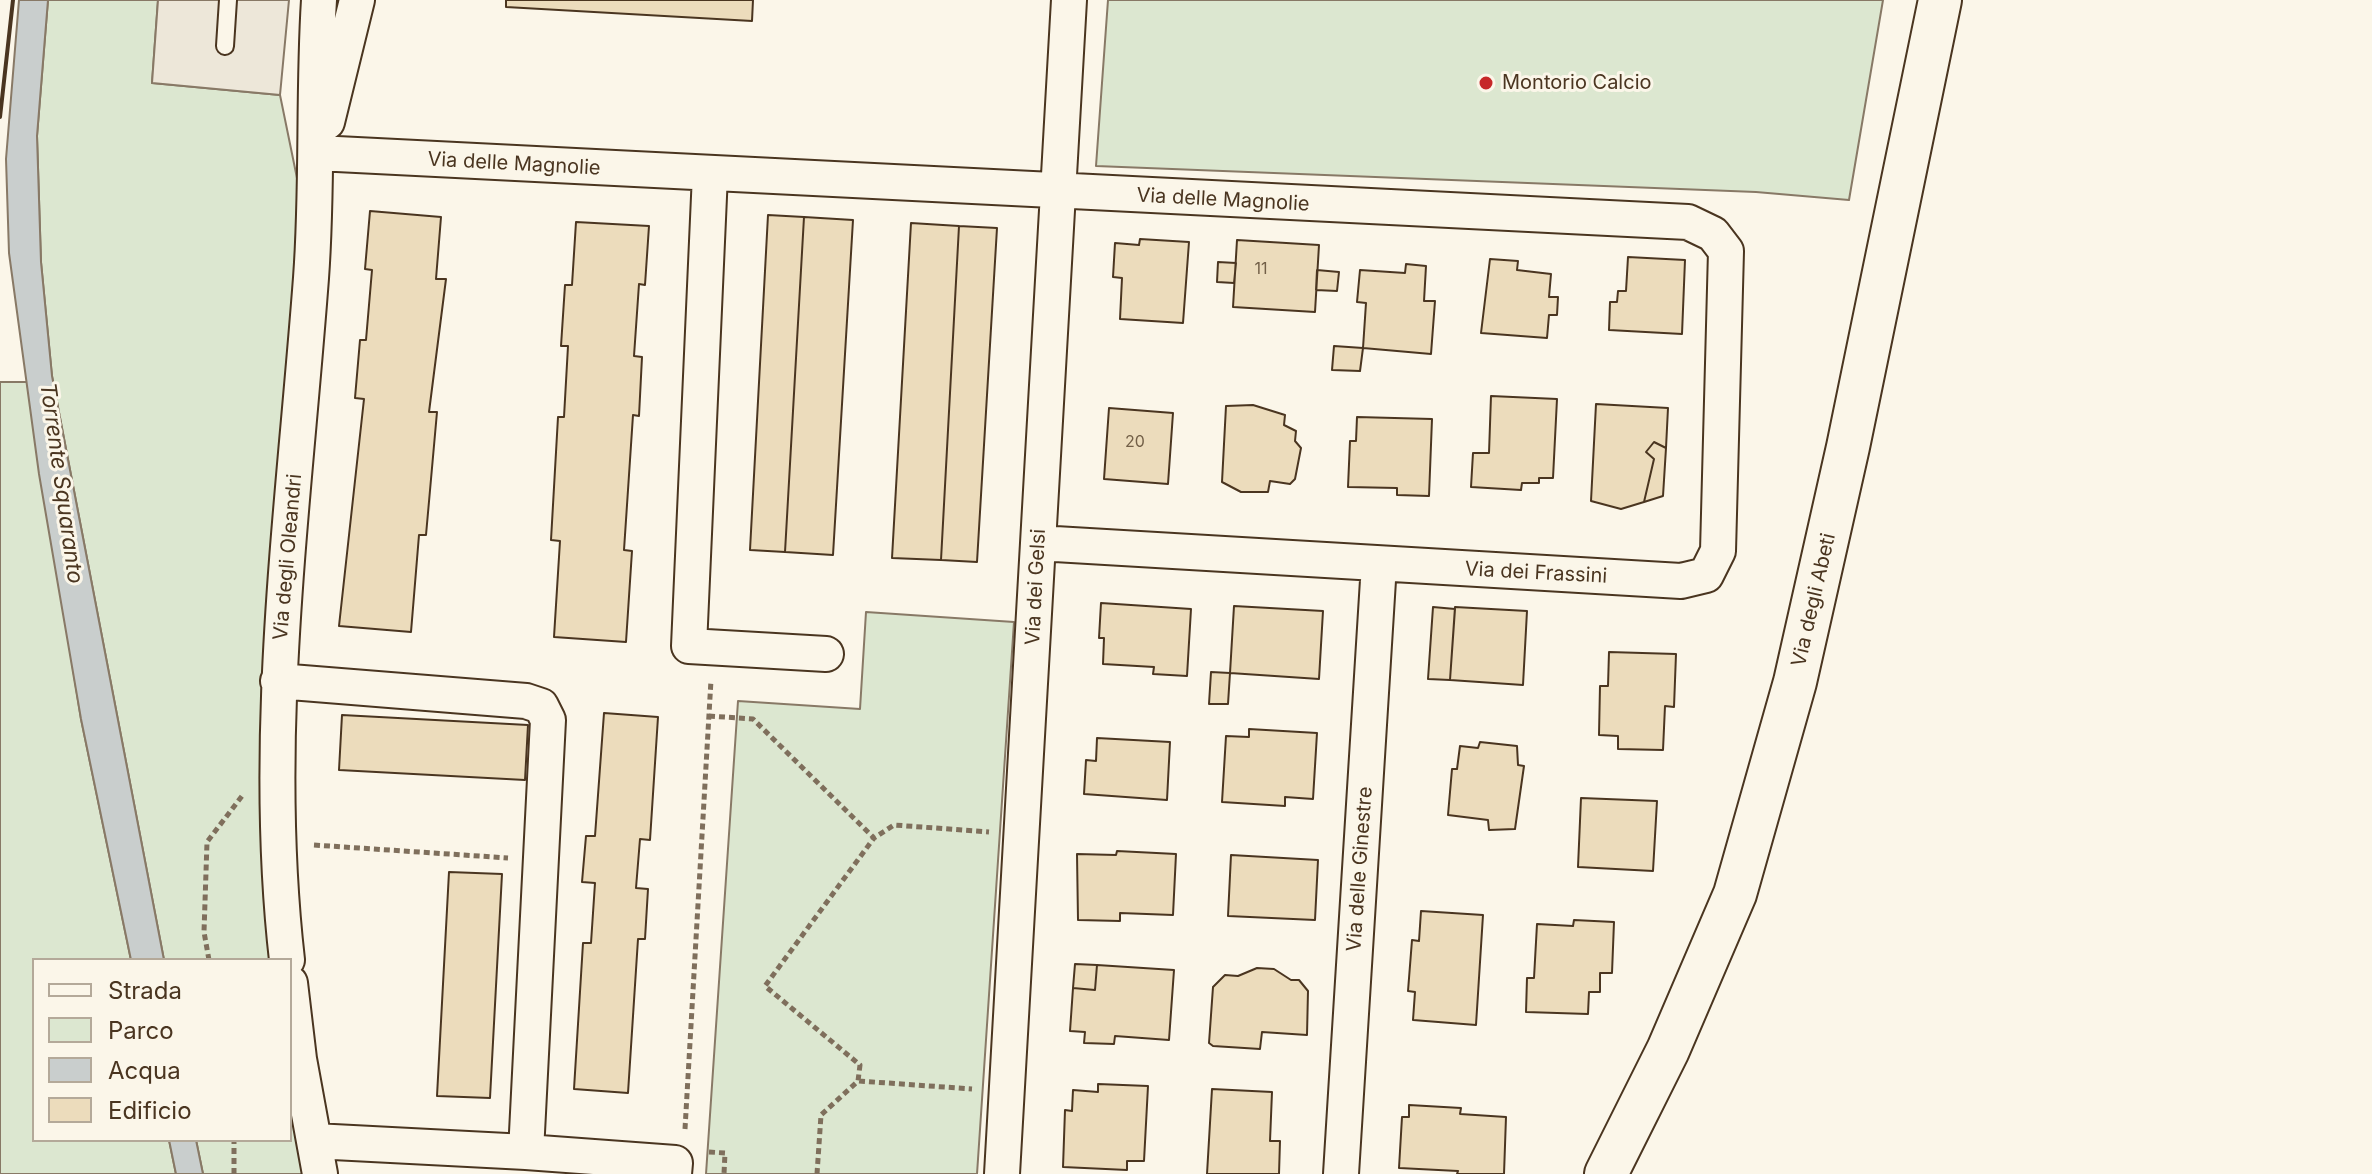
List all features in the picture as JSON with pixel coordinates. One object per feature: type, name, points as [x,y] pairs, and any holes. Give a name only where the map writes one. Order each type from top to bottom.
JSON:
[{"type":"street","name":"Via degli Oleandri","points":[[287,958],[278,843],[278,681],[317,153],[315,65],[319,0]]},
{"type":"street","name":"Via degli Oleandri","points":[[317,153],[344,63],[357,0]]},
{"type":"street","name":"Via dei Gelsi","points":[[1002,1174],[1069,0]]},
{"type":"street","name":"Via degli Abeti","points":[[1606,1174],[1668,1050],[1735,894],[1795,682],[1848,447],[1940,0]]},
{"type":"street","name":"Via delle Magnolie","points":[[317,153],[1688,222],[1713,234],[1726,251]]},
{"type":"street","points":[[710,174],[689,646],[826,654]]},
{"type":"street","name":"Via dei Frassini","points":[[1038,543],[1681,581],[1706,575],[1718,551],[1726,251]]},
{"type":"street","name":"Via delle Ginestre","points":[[1341,1174],[1379,564]]},
{"type":"street","points":[[278,681],[526,701],[541,706],[548,720],[526,1152]]},
{"type":"street","points":[[292,1000],[317,1158],[526,1152],[674,1169]]},
{"type":"lane","points":[[225,46],[228,0]]},
{"type":"path","points":[[674,1169],[684,1151],[713,647]]},
{"type":"path","points":[[709,716],[753,719],[874,838]]},
{"type":"path","points":[[209,958],[204,932],[207,842],[276,751]]},
{"type":"path","points":[[817,1174],[821,1115],[858,1081],[860,1065],[765,986],[874,838],[894,825],[991,832]]},
{"type":"path","points":[[278,843],[541,860]]},
{"type":"path","points":[[858,1081],[977,1089]]},
{"type":"path","points":[[234,1142],[234,1174]]},
{"type":"green space","points":[[48,0],[158,0],[152,83],[280,95],[298,183],[268,934],[273,958],[164,958],[52,376],[41,262],[37,136]]},
{"type":"green space","name":"Montorio Calcio","points":[[1108,0],[1883,0],[1849,200],[1756,192],[1096,166]]},
{"type":"green space","points":[[0,382],[27,382],[81,719],[131,958],[32,958],[32,1142],[169,1142],[176,1174],[0,1174]]},
{"type":"green space","points":[[866,612],[1014,622],[977,1174],[706,1174],[738,701],[860,709]]},
{"type":"green space","points":[[292,1068],[311,1174],[203,1174],[196,1142],[292,1142]]},
{"type":"shaded area","points":[[158,0],[289,0],[280,95],[152,83]]},
{"type":"water","name":"Torrente Squaranto","points":[[19,0],[48,0],[37,136],[41,262],[52,376],[164,958],[131,958],[81,719],[39,474],[9,253],[6,159]]},
{"type":"water","points":[[169,1142],[196,1142],[203,1174],[176,1174]]},
{"type":"building","points":[[506,0],[753,0],[752,21],[506,7]]},
{"type":"building","points":[[370,211],[441,217],[436,279],[446,279],[429,412],[437,412],[426,535],[419,535],[411,632],[339,626],[364,399],[355,398],[360,340],[366,340],[372,270],[365,269]]},
{"type":"building","points":[[768,215],[804,217],[785,552],[750,550]]},
{"type":"building","points":[[804,217],[853,220],[833,555],[785,552]]},
{"type":"building","points":[[576,222],[649,226],[645,285],[639,284],[634,356],[642,357],[639,416],[633,415],[624,550],[632,551],[626,642],[554,637],[560,541],[551,540],[558,417],[564,417],[568,346],[561,346],[565,285],[572,285]]},
{"type":"building","points":[[911,223],[959,226],[941,560],[892,558]]},
{"type":"building","points":[[959,226],[997,228],[977,562],[941,560]]},
{"type":"building","points":[[1140,239],[1189,242],[1183,323],[1120,319],[1122,278],[1113,277],[1115,243],[1139,245]]},
{"type":"building","points":[[1237,240],[1319,245],[1315,312],[1233,307]]},
{"type":"building","points":[[1628,257],[1685,260],[1682,334],[1609,330],[1610,302],[1617,302],[1618,291],[1626,291]]},
{"type":"building","points":[[1490,259],[1518,261],[1517,270],[1551,274],[1549,297],[1558,297],[1557,315],[1549,315],[1547,338],[1481,333]]},
{"type":"building","points":[[1218,262],[1236,263],[1234,283],[1217,282]]},
{"type":"building","points":[[1406,264],[1426,266],[1424,301],[1435,301],[1431,354],[1363,348],[1366,303],[1357,302],[1360,270],[1405,273]]},
{"type":"building","points":[[1317,270],[1339,272],[1337,291],[1316,290]]},
{"type":"building","points":[[1334,346],[1363,348],[1360,371],[1332,370]]},
{"type":"building","points":[[1491,396],[1557,399],[1553,478],[1539,478],[1539,483],[1522,483],[1521,490],[1471,487],[1473,453],[1489,453]]},
{"type":"building","points":[[1596,404],[1668,408],[1666,448],[1654,442],[1646,452],[1654,459],[1644,502],[1621,509],[1591,501]]},
{"type":"building","points":[[1253,405],[1285,415],[1284,425],[1296,431],[1295,441],[1301,448],[1295,479],[1290,484],[1270,481],[1268,492],[1241,492],[1222,482],[1226,406]]},
{"type":"building","points":[[1109,408],[1173,413],[1168,484],[1104,479]]},
{"type":"building","points":[[1357,417],[1432,419],[1429,496],[1397,495],[1397,488],[1348,487],[1350,441],[1356,441]]},
{"type":"building","points":[[1654,442],[1666,448],[1663,496],[1644,502],[1654,459],[1646,452]]},
{"type":"building","points":[[1101,603],[1191,609],[1187,676],[1153,674],[1154,667],[1103,664],[1104,638],[1099,638]]},
{"type":"building","points":[[1234,606],[1323,611],[1319,679],[1230,673]]},
{"type":"building","points":[[1433,607],[1455,609],[1450,680],[1428,679]]},
{"type":"building","points":[[1455,607],[1527,611],[1523,685],[1450,680]]},
{"type":"building","points":[[1609,652],[1676,654],[1674,707],[1665,706],[1663,750],[1618,749],[1618,736],[1599,735],[1600,686],[1608,686]]},
{"type":"building","points":[[1211,672],[1230,673],[1228,704],[1209,704]]},
{"type":"building","points":[[604,713],[658,717],[650,840],[640,839],[636,888],[648,889],[645,939],[638,939],[628,1093],[574,1089],[583,943],[591,943],[595,883],[582,882],[586,836],[595,836]]},
{"type":"building","points":[[342,715],[528,725],[525,780],[339,770]]},
{"type":"building","points":[[1249,729],[1317,733],[1313,799],[1285,797],[1285,806],[1222,802],[1226,736],[1249,737]]},
{"type":"building","points":[[1097,738],[1170,742],[1167,800],[1084,794],[1086,760],[1096,761]]},
{"type":"building","points":[[1480,742],[1517,746],[1518,765],[1524,766],[1515,829],[1489,830],[1488,820],[1448,815],[1452,769],[1457,769],[1460,746],[1478,748]]},
{"type":"building","points":[[1581,798],[1657,801],[1653,871],[1578,867]]},
{"type":"building","points":[[1117,851],[1176,854],[1173,915],[1120,913],[1120,921],[1078,920],[1077,854],[1116,855]]},
{"type":"building","points":[[1231,855],[1318,860],[1315,920],[1228,916]]},
{"type":"building","points":[[449,872],[502,874],[490,1098],[437,1096]]},
{"type":"building","points":[[1421,911],[1483,915],[1476,1025],[1413,1020],[1415,992],[1408,991],[1412,940],[1419,941]]},
{"type":"building","points":[[1574,920],[1614,922],[1612,973],[1600,973],[1600,992],[1589,992],[1588,1014],[1526,1012],[1527,978],[1534,978],[1537,924],[1573,926]]},
{"type":"building","points":[[1075,964],[1097,965],[1095,990],[1073,988]]},
{"type":"building","points":[[1097,965],[1174,970],[1169,1040],[1115,1036],[1114,1044],[1084,1043],[1085,1032],[1070,1031],[1073,988],[1095,990]]},
{"type":"building","points":[[1257,968],[1274,969],[1291,980],[1299,980],[1308,991],[1307,1035],[1262,1032],[1260,1049],[1213,1046],[1209,1043],[1213,987],[1225,975],[1238,976]]},
{"type":"building","points":[[1098,1084],[1148,1086],[1144,1161],[1127,1161],[1127,1170],[1063,1167],[1065,1110],[1072,1111],[1073,1090],[1098,1092]]},
{"type":"building","points":[[1212,1089],[1272,1092],[1270,1141],[1280,1141],[1279,1174],[1207,1174]]},
{"type":"building","points":[[1409,1105],[1461,1108],[1460,1114],[1506,1117],[1504,1174],[1457,1174],[1458,1171],[1399,1168],[1402,1117],[1409,1117]]},
{"type":"wall","points":[[0,117],[13,0]]},
{"type":"place","name":"Montorio Calcio","points":[[1486,83]]}]
